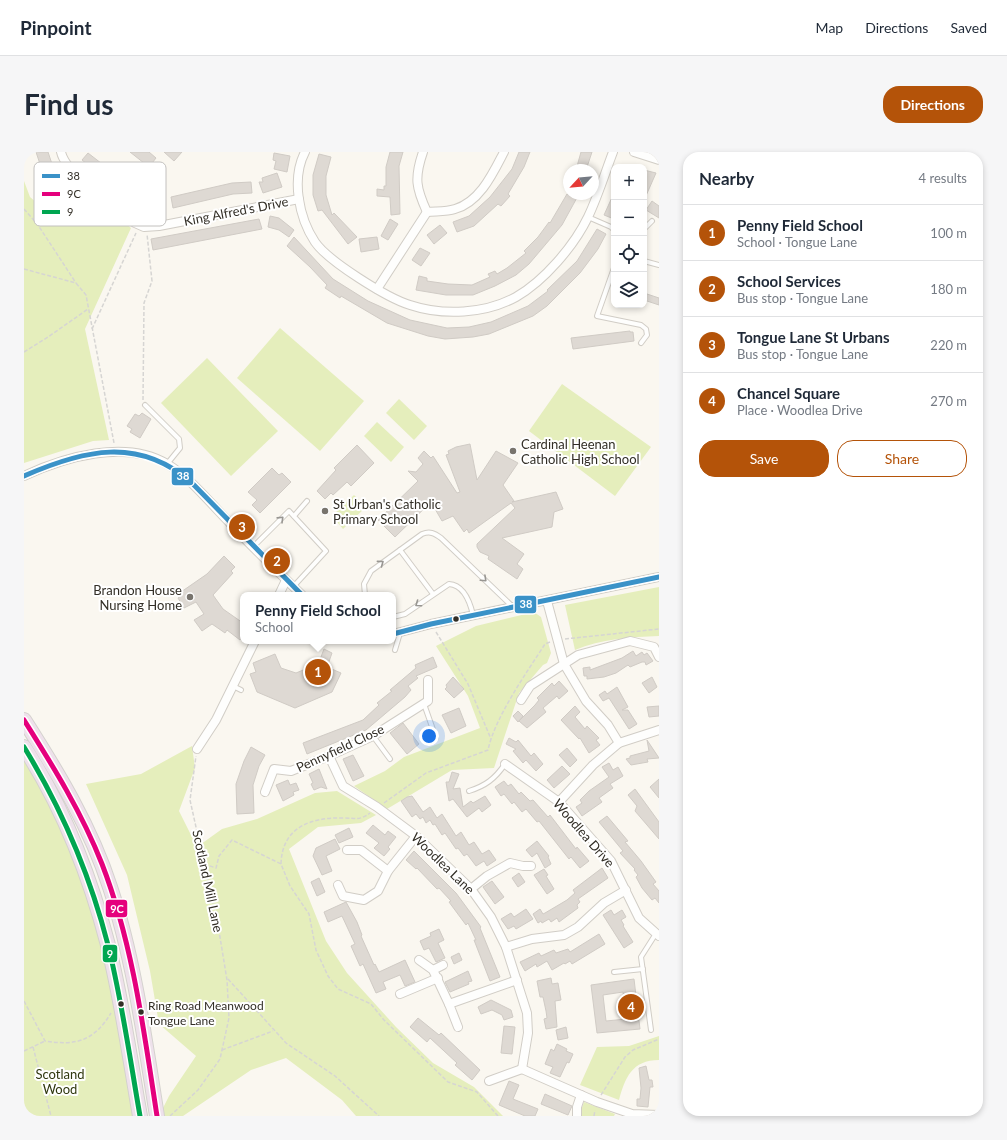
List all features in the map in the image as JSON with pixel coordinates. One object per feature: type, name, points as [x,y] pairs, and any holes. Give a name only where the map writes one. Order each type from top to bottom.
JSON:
[{"type":"highway","points":[[24,720],[70,795],[87,831],[110,887],[125,943],[148,1057],[157,1116]]},
{"type":"highway","points":[[24,747],[42,775],[62,818],[93,893],[108,946],[140,1116]]},
{"type":"street","points":[[61,152],[62,159],[64,162]]},
{"type":"street","points":[[305,152],[298,179],[299,199],[305,224],[316,243],[345,269],[377,289],[410,305],[464,312],[490,308],[516,297],[544,276],[570,247],[588,217],[613,152]]},
{"type":"street","points":[[423,152],[418,166],[418,190],[427,212]]},
{"type":"street","points":[[427,212],[454,210],[465,206],[490,180],[504,152]]},
{"type":"street","points":[[634,152],[659,160]]},
{"type":"street","name":"King Alfred's Drive","points":[[166,225],[299,199]]},
{"type":"street","points":[[377,289],[427,212]]},
{"type":"street","name":"King Alfred's Drive","points":[[142,226],[159,226]]},
{"type":"street","points":[[24,476],[78,457],[115,451],[134,452],[167,464],[196,488],[299,592]]},
{"type":"street","points":[[397,633],[431,624],[659,577]]},
{"type":"street","points":[[280,592],[286,580]]},
{"type":"street","points":[[547,601],[564,664],[586,701],[608,725],[619,743]]},
{"type":"street","points":[[521,700],[530,686],[578,656],[630,641],[654,647],[659,657]]},
{"type":"street","points":[[197,749],[216,720],[254,644]]},
{"type":"street","points":[[424,703],[428,701],[428,680]]},
{"type":"street","name":"Pennyfield Close","points":[[265,792],[274,769],[291,771],[329,756],[373,736],[424,703]]},
{"type":"street","points":[[559,802],[593,765],[619,743],[659,730]]},
{"type":"street","name":"Woodlea Lane","points":[[329,756],[343,786],[377,807],[416,836],[471,889],[491,916],[506,947],[518,980],[527,1013],[528,1033],[522,1069]]},
{"type":"street","name":"Woodlea Drive","points":[[505,764],[559,802],[611,862],[639,918],[657,935]]},
{"type":"street","points":[[338,885],[343,896],[364,900],[378,891],[388,871],[416,836]]},
{"type":"street","points":[[348,850],[361,850],[388,871]]},
{"type":"street","points":[[471,889],[486,876],[510,863],[531,866]]},
{"type":"street","points":[[506,947],[532,939],[564,935],[578,928],[604,903],[626,890]]},
{"type":"street","points":[[419,960],[433,970],[438,978],[458,1027]]},
{"type":"street","points":[[433,970],[443,965]]},
{"type":"street","points":[[400,994],[438,978]]},
{"type":"street","points":[[449,1004],[518,980]]},
{"type":"street","points":[[489,1081],[522,1069],[597,1102],[632,1114],[659,1115]]},
{"type":"street","points":[[577,1116],[577,1107],[581,1095]]},
{"type":"lane","points":[[588,217],[611,227]]},
{"type":"lane","points":[[647,227],[652,221]]},
{"type":"lane","points":[[647,262],[659,265]]},
{"type":"lane","points":[[613,272],[597,316],[640,324],[646,329],[647,336],[641,342]]},
{"type":"lane","points":[[146,405],[179,439],[180,448],[167,464]]},
{"type":"lane","points":[[294,516],[307,501]]},
{"type":"lane","points":[[253,546],[289,511],[294,516],[326,551],[293,587]]},
{"type":"lane","points":[[365,592],[364,584],[371,571],[422,534],[428,532],[435,534],[514,607]]},
{"type":"lane","points":[[400,550],[433,594]]},
{"type":"lane","points":[[396,616],[405,614],[449,584],[456,584],[466,596],[474,616]]},
{"type":"lane","points":[[395,650],[396,644]]},
{"type":"lane","points":[[233,686],[241,690]]},
{"type":"lane","points":[[424,703],[436,738]]},
{"type":"lane","points":[[373,736],[390,759]]},
{"type":"lane","points":[[469,791],[489,783],[497,776],[505,764]]},
{"type":"lane","points":[[651,1030],[641,956],[657,935]]},
{"type":"lane","points":[[614,972],[643,969]]},
{"type":"path","points":[[24,210],[34,221]]},
{"type":"path","points":[[39,226],[76,284],[86,295],[114,446]]},
{"type":"path","points":[[92,329],[142,226]]},
{"type":"path","points":[[142,226],[149,237],[150,274],[152,281],[144,303],[143,402],[146,405]]},
{"type":"path","points":[[24,269],[76,284]]},
{"type":"path","points":[[24,352],[88,308]]},
{"type":"path","points":[[431,624],[468,684],[491,739]]},
{"type":"path","points":[[498,1116],[477,1092],[448,1082],[384,1020],[371,1004],[338,989],[328,976],[316,950],[309,914],[290,886],[281,864],[281,851],[292,831],[319,819],[362,819],[426,773],[488,750],[491,739],[519,683],[546,644],[557,640],[659,629]]},
{"type":"path","name":"Scotland Mill Lane","points":[[170,1116],[198,1090],[220,1058],[229,1018],[227,977],[190,800],[197,749]]},
{"type":"path","points":[[204,864],[216,868],[220,856],[232,840],[281,864]]},
{"type":"path","points":[[227,977],[273,1031],[286,1043],[336,1076],[379,1116]]},
{"type":"path","points":[[24,1051],[45,1041],[72,1043],[84,1040],[96,1032],[108,1018],[119,999]]},
{"type":"path","points":[[24,1001],[45,1041]]},
{"type":"path","points":[[222,1050],[273,1031]]},
{"type":"path","points":[[594,1116],[597,1102],[625,1057],[633,1050],[659,1039]]},
{"type":"path","points":[[33,1047],[51,1116]]},
{"type":"green space","points":[[24,181],[30,197],[34,200],[34,226],[129,226],[131,228],[85,329],[109,440],[93,441],[24,463]]},
{"type":"green space","points":[[280,328],[364,401],[320,451],[237,378]]},
{"type":"green space","points":[[207,358],[278,431],[231,476],[161,403]]},
{"type":"green space","points":[[562,384],[651,447],[615,496],[529,431]]},
{"type":"green space","points":[[399,399],[427,426],[414,440],[386,413]]},
{"type":"green space","points":[[377,422],[404,447],[391,462],[364,436]]},
{"type":"green space","points":[[354,495],[366,507],[343,529],[332,516]]},
{"type":"green space","points":[[659,587],[659,636],[606,641],[575,650],[565,605]]},
{"type":"green space","points":[[534,612],[541,617],[551,653],[547,663],[543,665],[519,693],[494,768],[452,770],[387,809],[354,786],[385,771],[404,757],[480,728],[468,696],[436,646],[476,626]]},
{"type":"green space","points":[[192,746],[195,768],[179,811],[197,847],[222,829],[257,819],[315,793],[337,791],[376,815],[361,823],[318,827],[289,849],[326,941],[347,973],[396,1027],[433,1063],[474,1087],[503,1116],[356,1116],[342,1100],[286,1058],[251,1070],[183,1116],[163,1116],[162,1110],[169,1096],[196,1056],[159,1024],[150,971],[127,875],[86,784],[141,774]]},
{"type":"green space","name":"Scotland Wood","points":[[24,747],[93,893],[140,1116],[24,1116]]},
{"type":"green space","points":[[659,1036],[659,1060],[642,1063],[631,1072],[624,1084],[619,1100],[580,1085],[597,1047],[629,1046]]},
{"type":"green space","points":[[584,1102],[615,1114],[614,1116],[579,1116]]},
{"type":"building","points":[[36,152],[48,152],[51,162],[39,162]]},
{"type":"building","points":[[130,152],[149,152],[156,158],[153,162],[143,162]]},
{"type":"building","points":[[164,152],[182,152],[174,161]]},
{"type":"building","points":[[390,152],[403,152],[399,166],[400,214],[391,215],[390,197],[377,196],[377,189],[384,190],[384,186],[386,186],[386,167]]},
{"type":"building","points":[[519,152],[530,152],[524,167],[508,194],[510,196],[501,206],[498,204],[474,226],[457,232],[453,222],[469,216],[490,197],[512,169]]},
{"type":"building","points":[[581,152],[592,152],[588,164],[578,164]]},
{"type":"building","points":[[88,153],[100,162],[84,162],[82,160]]},
{"type":"building","points":[[274,153],[290,156],[287,172],[274,169],[276,161],[273,160]]},
{"type":"building","points":[[319,154],[331,157],[326,176],[326,195],[332,215],[334,213],[357,237],[348,244],[322,210],[318,211],[313,195],[313,175]]},
{"type":"building","points":[[647,171],[656,173],[647,193]]},
{"type":"building","points":[[277,173],[282,187],[263,193],[259,182],[263,182],[262,178]]},
{"type":"building","points":[[251,182],[252,193],[233,194],[173,208],[171,197],[232,183]]},
{"type":"building","points":[[563,200],[576,200],[562,225],[529,264],[516,275],[473,295],[446,295],[416,290],[419,276],[427,278],[427,281],[472,285],[490,277],[488,274],[495,271],[497,274],[526,253],[524,251],[538,237],[549,222],[550,223]]},
{"type":"building","points":[[611,200],[611,218],[604,215]]},
{"type":"building","points":[[652,201],[659,206],[659,218],[647,211]]},
{"type":"building","points":[[270,216],[279,218],[294,230],[289,237],[279,230],[268,227]]},
{"type":"building","points":[[259,219],[262,229],[153,250],[151,239]]},
{"type":"building","points":[[390,219],[398,224],[388,240],[381,236]]},
{"type":"building","points":[[440,225],[447,233],[434,244],[427,235]]},
{"type":"building","points":[[597,229],[606,234],[598,249],[580,273],[547,306],[533,316],[489,334],[445,339],[428,336],[387,323],[341,296],[340,298],[325,288],[327,285],[287,246],[294,237],[333,279],[368,301],[410,320],[447,328],[469,327],[491,322],[528,306],[548,291],[547,290],[577,261]]},
{"type":"building","points":[[377,237],[379,249],[361,252],[359,239]]},
{"type":"building","points":[[420,248],[430,253],[421,266],[412,260]]},
{"type":"building","points":[[647,294],[659,298],[659,305],[647,301]]},
{"type":"building","points":[[630,331],[633,332],[634,341],[573,349],[571,338]]},
{"type":"building","points":[[142,413],[151,419],[140,438],[130,432],[132,429],[127,426],[135,414],[139,416]]},
{"type":"building","points":[[470,444],[477,480],[496,451],[518,463],[503,485],[514,501],[512,502],[556,492],[563,509],[554,512],[552,527],[502,538],[524,554],[517,564],[523,569],[517,579],[488,559],[489,556],[480,552],[477,547],[477,544],[515,508],[511,503],[469,533],[467,529],[464,532],[453,516],[442,521],[431,502],[395,537],[378,520],[418,481],[408,471],[416,472],[423,464],[418,458],[424,451],[431,458],[433,456],[457,493],[460,492],[446,455],[449,454],[448,451],[456,447]]},
{"type":"building","points":[[357,445],[374,463],[351,486],[347,482],[333,495],[331,493],[325,499],[317,491],[336,470],[334,468]]},
{"type":"building","points":[[272,468],[279,475],[282,473],[291,482],[260,513],[252,505],[257,500],[248,492]]},
{"type":"building","name":"Brandon House Nursing Home","points":[[224,556],[235,567],[231,571],[233,573],[213,595],[223,609],[240,621],[240,640],[227,630],[225,633],[212,624],[202,631],[194,620],[204,614],[196,602],[184,608],[178,598],[183,595],[181,592],[207,574]]},
{"type":"building","points":[[324,649],[332,653],[327,667],[341,673],[332,692],[295,708],[257,692],[250,674],[256,672],[253,663],[275,654],[281,668],[296,673],[308,668],[313,678]]},
{"type":"building","points":[[633,651],[636,656],[642,652],[644,655],[647,653],[653,661],[646,665],[645,662],[642,662],[630,667],[628,665],[616,673],[604,677],[587,679],[587,676],[584,676],[583,668],[590,667],[590,670],[622,658]]},
{"type":"building","points":[[433,657],[437,667],[416,676],[418,678],[408,686],[411,690],[405,697],[366,730],[307,754],[303,743],[363,720],[379,705],[377,703],[392,691],[390,690],[416,668],[415,665]]},
{"type":"building","points":[[453,677],[464,689],[454,698],[445,689],[447,687],[446,685]]},
{"type":"building","points":[[652,677],[657,687],[649,693],[642,683]]},
{"type":"building","points":[[559,681],[568,691],[559,699],[557,696],[543,708],[546,712],[527,728],[519,721],[535,705],[539,700],[537,698],[552,683],[554,686]]},
{"type":"building","points":[[617,687],[628,707],[622,710],[628,710],[637,724],[629,729],[609,698],[603,701],[599,695],[605,691],[607,694]]},
{"type":"building","points":[[575,706],[580,712],[575,717],[585,729],[587,726],[599,738],[596,740],[600,745],[589,753],[580,738],[579,739],[561,720]]},
{"type":"building","points":[[659,706],[659,716],[649,717],[647,707]]},
{"type":"building","points":[[459,708],[466,726],[451,733],[442,715]]},
{"type":"building","points":[[518,711],[523,716],[518,722],[513,716]]},
{"type":"building","points":[[403,723],[419,744],[407,754],[390,733]]},
{"type":"building","points":[[509,738],[516,742],[518,740],[531,756],[534,753],[543,764],[536,771],[526,760],[523,763],[513,751],[516,749],[506,744]]},
{"type":"building","points":[[647,740],[659,758],[647,759],[648,762],[631,765],[626,759],[630,758],[630,756],[649,751]]},
{"type":"building","points":[[251,747],[265,755],[259,766],[253,785],[254,813],[237,814],[236,784],[244,761]]},
{"type":"building","points":[[567,748],[577,760],[570,767],[559,755]]},
{"type":"building","points":[[353,755],[364,776],[353,781],[343,759]]},
{"type":"building","points":[[609,763],[613,770],[618,767],[623,776],[610,784],[613,788],[599,798],[602,802],[582,816],[576,807],[582,803],[580,800],[589,791],[609,777],[602,767]]},
{"type":"building","points":[[562,766],[570,774],[554,788],[547,780]]},
{"type":"building","points":[[319,769],[327,789],[321,787],[314,790],[309,774]]},
{"type":"building","points":[[452,772],[459,774],[453,789],[460,788],[463,807],[471,801],[473,803],[485,796],[491,805],[482,812],[479,808],[467,817],[453,799],[449,801],[446,782],[449,782]]},
{"type":"building","points":[[659,779],[659,798],[650,787]]},
{"type":"building","points":[[288,780],[290,785],[296,783],[299,790],[293,792],[294,795],[283,801],[276,785]]},
{"type":"building","points":[[504,781],[508,786],[511,784],[519,794],[521,792],[530,801],[533,800],[548,817],[550,815],[576,849],[577,847],[589,861],[580,868],[571,857],[569,859],[539,821],[537,822],[526,809],[522,812],[514,802],[512,804],[504,794],[501,796],[495,787]]},
{"type":"building","points":[[635,789],[659,822],[659,839],[635,811],[637,806],[628,795]]},
{"type":"building","points":[[412,796],[423,812],[430,807],[437,818],[442,814],[456,836],[461,832],[469,845],[474,842],[482,854],[489,850],[496,860],[487,866],[484,861],[476,866],[467,854],[464,856],[458,848],[456,849],[445,833],[442,835],[435,824],[433,825],[430,820],[426,823],[423,817],[420,819],[416,814],[412,817],[401,801]]},
{"type":"building","points":[[607,816],[628,841],[625,842],[656,882],[653,884],[659,891],[659,903],[655,898],[652,900],[642,888],[636,877],[638,875],[634,870],[635,869],[620,853],[623,851],[599,822]]},
{"type":"building","points":[[373,825],[385,835],[388,831],[396,837],[388,847],[390,849],[384,856],[374,848],[379,843],[366,833]]},
{"type":"building","points":[[349,828],[353,837],[339,843],[335,835]]},
{"type":"building","points":[[335,839],[340,849],[326,856],[332,871],[322,875],[313,856],[316,848]]},
{"type":"building","points":[[537,841],[549,856],[548,857],[551,864],[545,868],[537,853],[532,857],[526,850]]},
{"type":"building","points":[[414,851],[456,893],[481,927],[480,928],[500,977],[490,981],[474,940],[476,940],[468,923],[466,925],[449,902],[451,901],[439,888],[437,889],[417,868],[416,869],[406,860]]},
{"type":"building","points":[[602,868],[608,878],[578,899],[580,902],[577,905],[578,908],[559,922],[557,918],[551,922],[549,919],[542,923],[541,921],[538,923],[533,914],[540,909],[543,914],[567,900],[575,893],[573,890]]},
{"type":"building","points":[[544,869],[548,875],[546,876],[554,889],[547,894],[534,875]]},
{"type":"building","points":[[519,873],[525,882],[518,887],[512,878]]},
{"type":"building","points":[[319,878],[325,892],[317,896],[311,882]]},
{"type":"building","points":[[492,881],[504,897],[495,904],[483,887]]},
{"type":"building","points":[[346,902],[357,922],[362,935],[361,936],[374,965],[375,964],[379,972],[405,960],[415,982],[405,986],[400,975],[383,982],[386,989],[376,993],[363,964],[360,966],[351,946],[355,944],[342,916],[328,922],[324,912]]},
{"type":"building","points":[[526,909],[533,919],[516,929],[514,926],[508,929],[501,919],[511,913],[514,917]]},
{"type":"building","points":[[611,910],[614,915],[622,910],[626,917],[621,920],[633,942],[624,948],[603,915]]},
{"type":"building","points":[[439,929],[444,940],[438,943],[445,958],[436,962],[429,948],[424,950],[420,941],[431,936],[430,933]]},
{"type":"building","points":[[599,934],[605,944],[572,964],[570,961],[552,970],[547,961],[537,967],[536,964],[525,971],[520,962],[539,953],[541,956],[554,950],[556,953],[568,949],[570,952]]},
{"type":"building","points":[[459,953],[462,960],[454,964],[451,957]]},
{"type":"building","points":[[468,971],[472,981],[468,982],[469,984],[450,992],[445,982]]},
{"type":"building","points":[[551,978],[552,984],[558,983],[561,1000],[555,1001],[557,1027],[546,1029],[544,1019],[547,1018],[546,1011],[543,997],[540,997],[537,981]]},
{"type":"building","points":[[634,979],[640,1029],[597,1033],[591,985]],"holes":[[[623,992],[626,1019],[606,1021],[603,995]]]},
{"type":"building","points":[[491,1000],[511,1010],[513,1017],[504,1020],[502,1015],[492,1010],[481,1014],[478,1007]]},
{"type":"building","points":[[418,1018],[439,1035],[441,1033],[480,1070],[472,1080],[455,1065],[457,1063],[430,1038],[427,1042],[410,1027]]},
{"type":"building","points":[[504,1026],[515,1027],[512,1054],[501,1053]]},
{"type":"building","points":[[566,1027],[568,1038],[558,1040],[556,1030]]},
{"type":"building","points":[[557,1044],[573,1054],[569,1063],[567,1062],[560,1077],[550,1073],[553,1067],[545,1064],[551,1049],[554,1051]]},
{"type":"building","points":[[646,1066],[649,1080],[652,1080],[653,1087],[650,1087],[648,1107],[637,1106],[637,1099],[640,1099],[641,1088],[639,1068]]},
{"type":"building","points":[[509,1081],[519,1085],[513,1099],[538,1109],[535,1116],[525,1116],[499,1105]]},
{"type":"building","points":[[545,1094],[572,1106],[568,1115],[541,1104]]},
{"type":"transit line","name":"38","points":[[24,476],[46,467],[89,454],[110,452],[131,453],[152,458],[172,468],[192,483],[299,592]]},
{"type":"transit line","name":"38","points":[[396,633],[431,624],[659,577]]},
{"type":"transit line","name":"9C","points":[[24,720],[76,808],[94,845],[113,894],[130,957],[157,1116]]},
{"type":"transit line","name":"9","points":[[24,747],[63,818],[93,893],[118,987],[140,1116]]},
{"type":"place","name":"Cardinal Heenan Catholic High School","points":[[513,451]]},
{"type":"place","name":"St Urban's Catholic Primary School","points":[[325,511]]},
{"type":"place","name":"Tongue Lane St Urbans","points":[[242,527]]},
{"type":"place","name":"School Services","points":[[277,561]]},
{"type":"place","name":"Brandon House Nursing Home","points":[[190,597]]},
{"type":"place","name":"Penny Field School","points":[[318,672]]},
{"type":"place","name":"Chancel Square","points":[[631,1007]]},
{"type":"place","name":"Ring Road Meanwood Tongue Lane","points":[[141,1012]]}]
